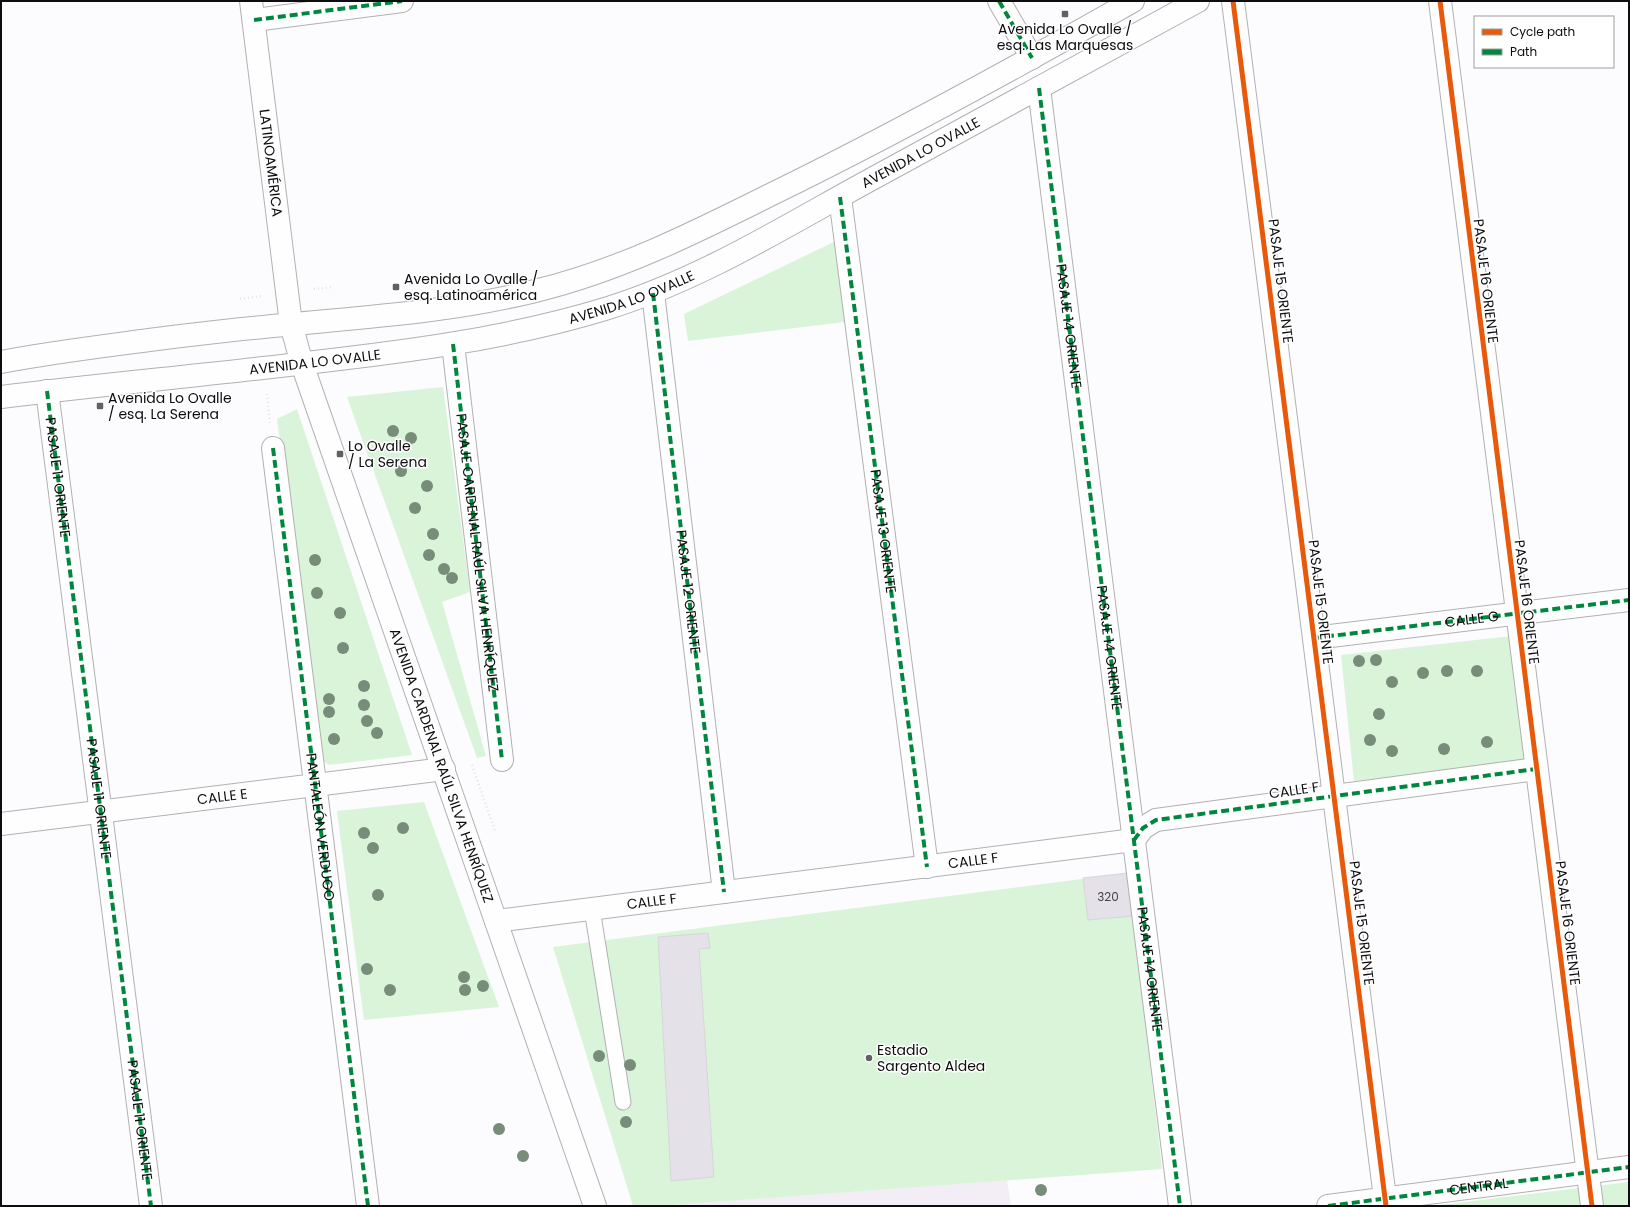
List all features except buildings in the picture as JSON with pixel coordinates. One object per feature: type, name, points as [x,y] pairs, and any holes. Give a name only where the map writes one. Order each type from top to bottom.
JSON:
[{"type":"street","points":[[252,10],[402,1]]},
{"type":"street","points":[[998,1],[1032,58]]},
{"type":"street","points":[[1,362],[116,344],[291,324],[405,314],[453,308],[496,300],[573,280],[624,263],[682,239],[845,159],[1032,58],[1133,1]]},
{"type":"street","name":"AVENIDA LO OVALLE","points":[[1,398],[47,391],[378,356],[453,344],[559,322],[606,308],[653,292],[704,271],[754,246],[840,196],[1198,1]]},
{"type":"street","name":"PASAJE 15 ORIENTE","points":[[1233,1],[1385,1203]]},
{"type":"street","name":"PASAJE 16 ORIENTE","points":[[1440,1],[1516,614],[1592,1206]]},
{"type":"street","name":"LATINOAMÉRICA","points":[[252,10],[291,324]]},
{"type":"street","name":"PASAJE 14 ORIENTE","points":[[1038,88],[1180,1206]]},
{"type":"street","name":"PASAJE 13 ORIENTE","points":[[840,196],[927,866]]},
{"type":"street","name":"PASAJE 12 ORIENTE","points":[[653,292],[724,892]]},
{"type":"street","name":"AVENIDA CARDENAL RAÚL SILVA HENRÍQUEZ","points":[[291,324],[302,364],[595,1206]]},
{"type":"street","name":"PASAJE CARDENAL RAÚL SILVA HENRÍQUEZ","points":[[453,344],[502,760]]},
{"type":"street","name":"PASAJE 11 ORIENTE","points":[[47,391],[151,1206]]},
{"type":"street","name":"PANTALEÓN VERDUGO","points":[[273,448],[368,1206]]},
{"type":"street","name":"CALLE G","points":[[1314,638],[1629,600]]},
{"type":"street","name":"CALLE E","points":[[1,824],[444,769]]},
{"type":"street","name":"CALLE F","points":[[496,921],[1134,840],[1143,828],[1156,820],[1536,769]]},
{"type":"street","name":"CENTRAL","points":[[1328,1206],[1385,1203],[1629,1167]]},
{"type":"lane","points":[[592,909],[623,1102]]},
{"type":"shaded area","points":[[1007,1180],[1011,1206],[659,1206]]},
{"type":"green space","points":[[836,241],[845,322],[688,341],[684,314]]},
{"type":"green space","points":[[443,387],[470,592],[442,602],[486,756],[477,758],[347,397]]},
{"type":"green space","points":[[297,409],[412,755],[329,765],[322,760],[277,419]]},
{"type":"green space","points":[[1512,636],[1526,762],[1354,781],[1341,655]]},
{"type":"green space","points":[[424,802],[499,1007],[364,1020],[337,811]]},
{"type":"green space","name":"Estadio Sargento Aldea","points":[[1128,873],[1162,1169],[659,1206],[633,1206],[553,947]]},
{"type":"green space","points":[[1629,1182],[1629,1206],[1432,1206]]},
{"type":"marked path","points":[[254,20],[402,1]]},
{"type":"marked path","points":[[999,1],[1032,58]]},
{"type":"marked path","points":[[1039,88],[1180,1206]]},
{"type":"marked path","points":[[840,197],[927,867]]},
{"type":"marked path","points":[[653,293],[724,892]]},
{"type":"marked path","points":[[453,344],[502,760]]},
{"type":"marked path","points":[[47,391],[151,1206]]},
{"type":"marked path","points":[[273,448],[368,1206]]},
{"type":"marked path","points":[[1314,638],[1629,600]]},
{"type":"marked path","points":[[1134,840],[1143,828],[1156,820],[1536,769]]},
{"type":"marked path","points":[[1328,1206],[1629,1167]]},
{"type":"cycle path","points":[[1233,1],[1386,1206]]},
{"type":"cycle path","points":[[1440,1],[1592,1206]]},
{"type":"place","name":"Avenida Lo Ovalle / esq. Las Marquesas","points":[[1065,14]]},
{"type":"place","name":"Avenida Lo Ovalle / esq. Latinoamérica","points":[[396,287]]},
{"type":"place","name":"Avenida Lo Ovalle / esq. La Serena","points":[[100,406]]},
{"type":"place","name":"Lo Ovalle / La Serena","points":[[340,454]]},
{"type":"place","name":"Estadio Sargento Aldea","points":[[869,1058]]}]
